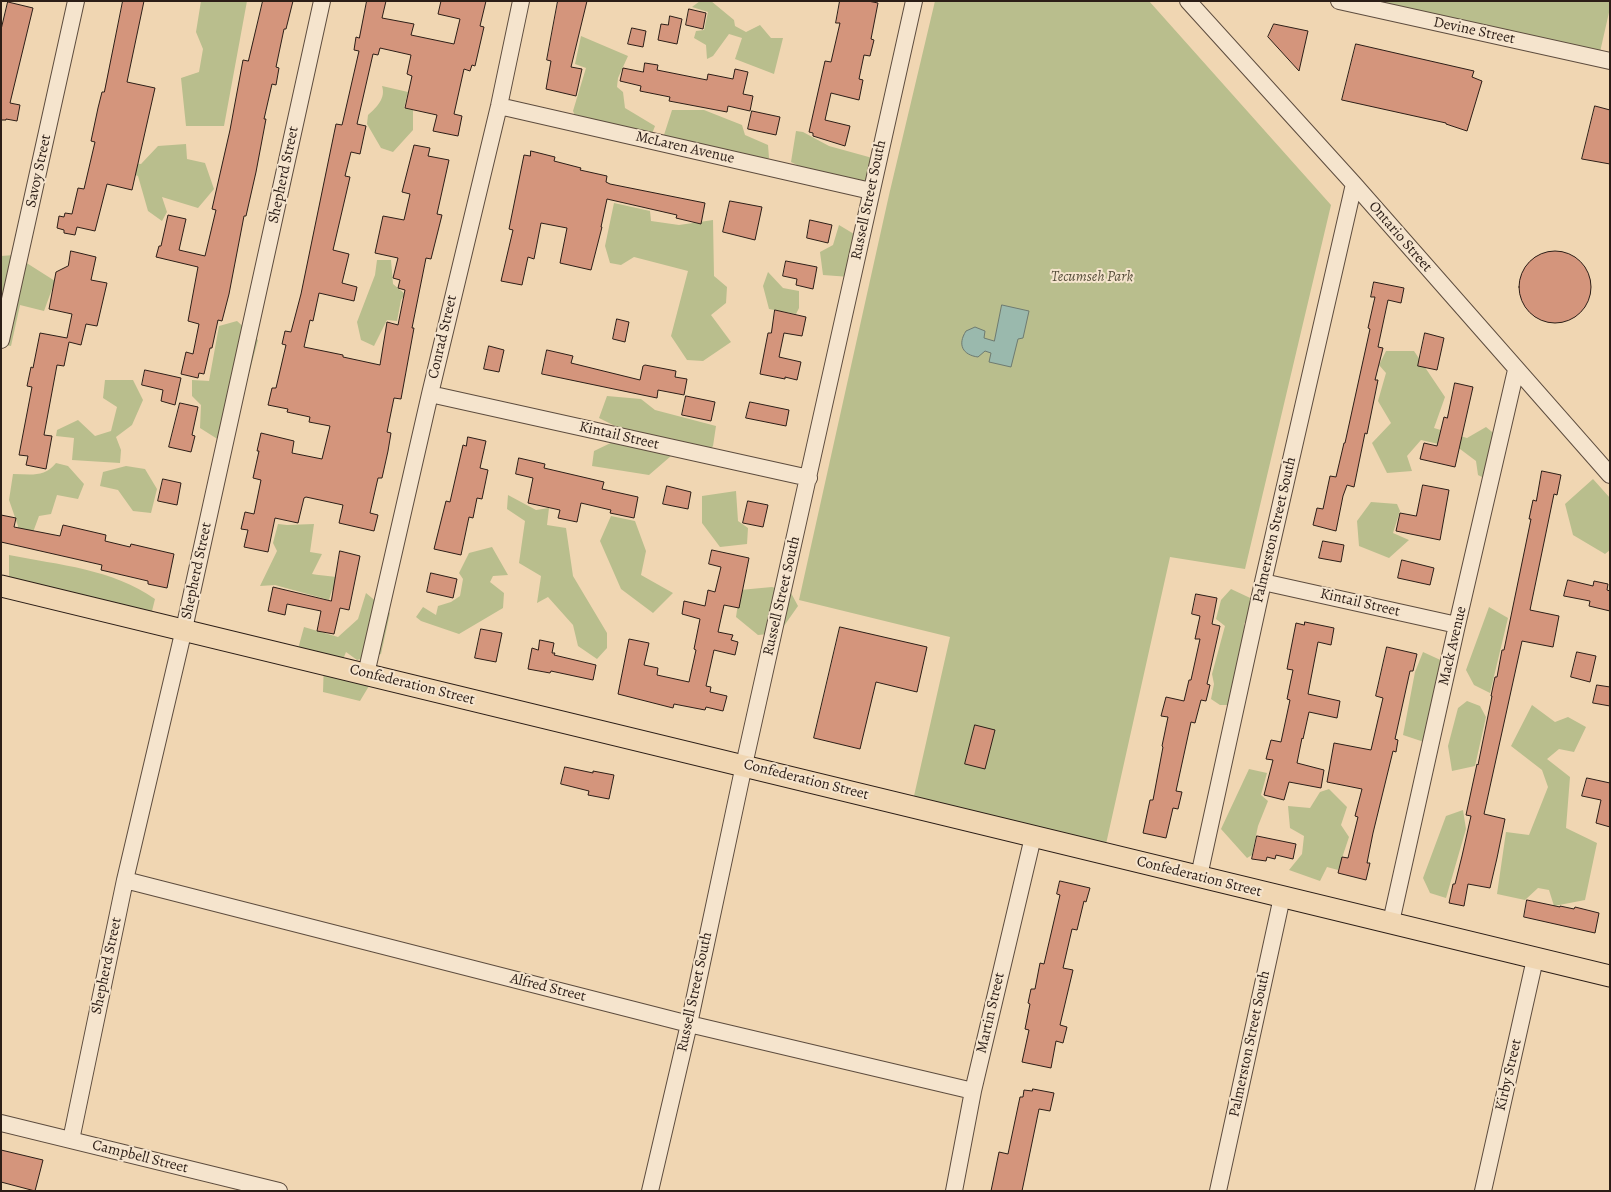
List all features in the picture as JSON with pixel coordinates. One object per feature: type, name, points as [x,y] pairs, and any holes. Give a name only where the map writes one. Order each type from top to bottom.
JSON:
[{"type":"main road","name":"Confederation Street","points":[[1,586],[1610,976]]},
{"type":"street","name":"Savoy Street","points":[[1,340],[76,1]]},
{"type":"street","name":"Shepherd Street","points":[[71,1140],[125,880],[184,629],[322,1]]},
{"type":"street","name":"Conrad Street","points":[[366,674],[430,394],[499,106],[521,1]]},
{"type":"street","name":"Russell Street South","points":[[650,1191],[689,1024],[744,765],[914,1]]},
{"type":"street","name":"Ontario Street","points":[[1188,1],[1354,184],[1610,475]]},
{"type":"street","name":"Devine Street","points":[[1339,1],[1610,61]]},
{"type":"street","name":"McLaren Avenue","points":[[499,106],[871,191]]},
{"type":"street","name":"Palmerston Street South","points":[[1199,876],[1263,582],[1354,184]]},
{"type":"street","name":"Mack Avenue","points":[[1391,922],[1516,370]]},
{"type":"street","name":"Kintail Street","points":[[430,394],[808,478]]},
{"type":"street","name":"Kintail Street","points":[[1263,582],[1457,625]]},
{"type":"street","name":"Martin Street","points":[[954,1191],[973,1091],[1033,837]]},
{"type":"street","name":"Alfred Street","points":[[125,880],[689,1024],[973,1091]]},
{"type":"street","name":"Palmerston Street South","points":[[1218,1191],[1282,897]]},
{"type":"street","name":"Kirby Street","points":[[1483,1191],[1536,959]]},
{"type":"street","name":"Campbell Street","points":[[1,1123],[279,1191]]},
{"type":"green space","points":[[201,1],[247,1],[224,126],[186,126],[181,78],[199,72],[203,49],[196,32]]},
{"type":"green space","points":[[700,1],[711,1],[734,20],[735,26],[746,32],[760,25],[771,38],[783,38],[774,74],[735,59],[742,38],[729,34],[713,56],[707,59],[706,45],[694,38],[696,31],[704,30],[708,12],[692,7]]},
{"type":"green space","name":"Tecumseh Park","points":[[935,1],[1149,1],[1331,205],[1245,569],[1170,557],[1106,844],[914,796],[950,637],[799,600],[889,195]]},
{"type":"green space","points":[[1368,1],[1610,1],[1610,8],[1600,52]]},
{"type":"green space","points":[[581,36],[628,56],[618,78],[617,87],[623,92],[625,108],[655,126],[650,139],[577,120],[573,111],[586,68],[575,64]]},
{"type":"green space","points":[[382,86],[408,92],[404,108],[413,110],[413,130],[393,152],[381,148],[367,124],[368,115],[382,98]]},
{"type":"green space","points":[[672,110],[704,110],[742,125],[745,135],[768,145],[769,158],[758,161],[672,141],[664,135]]},
{"type":"green space","points":[[796,131],[803,132],[829,146],[876,159],[869,183],[813,173],[791,162]]},
{"type":"green space","points":[[186,144],[187,159],[205,163],[214,189],[198,208],[162,197],[167,212],[162,221],[148,211],[138,176],[130,173],[133,163],[141,164],[158,146]]},
{"type":"green space","points":[[614,203],[650,211],[651,221],[679,225],[713,220],[714,276],[727,287],[726,303],[711,315],[731,342],[703,361],[687,360],[671,336],[688,271],[634,257],[621,265],[610,263],[605,246]]},
{"type":"green space","points":[[839,225],[859,237],[850,277],[823,275],[820,252],[833,245]]},
{"type":"green space","points":[[14,255],[55,281],[44,311],[20,305],[11,346],[1,344],[1,256]]},
{"type":"green space","points":[[377,260],[391,260],[393,284],[405,294],[401,300],[397,321],[387,320],[374,346],[361,340],[357,322],[375,275]]},
{"type":"green space","points":[[768,272],[783,288],[799,291],[799,308],[796,314],[769,309],[763,286]]},
{"type":"green space","points":[[237,321],[258,340],[232,437],[219,440],[200,428],[201,405],[192,396],[192,380],[209,381],[219,326]]},
{"type":"green space","points":[[1386,351],[1414,351],[1445,397],[1434,428],[1467,438],[1486,427],[1502,440],[1486,479],[1478,475],[1476,461],[1460,449],[1421,440],[1407,456],[1412,471],[1387,473],[1372,443],[1391,423],[1378,401],[1386,373],[1379,365]]},
{"type":"green space","points":[[105,380],[133,380],[143,400],[132,425],[116,437],[121,450],[120,463],[72,460],[74,438],[56,436],[57,430],[78,420],[95,436],[111,431],[117,407],[103,398]]},
{"type":"green space","points":[[607,396],[641,399],[655,410],[716,426],[713,446],[701,459],[686,444],[670,438],[671,456],[649,475],[592,466],[594,451],[619,439],[621,429],[599,418]]},
{"type":"green space","points":[[56,463],[68,466],[84,484],[78,499],[57,495],[51,514],[39,516],[29,543],[17,541],[18,526],[9,500],[13,474],[42,473]]},
{"type":"green space","points":[[126,466],[145,469],[157,489],[151,513],[133,511],[118,490],[100,486],[103,472]]},
{"type":"green space","points":[[1593,479],[1610,498],[1610,550],[1605,554],[1573,535],[1565,504]]},
{"type":"green space","points":[[736,491],[738,521],[748,528],[747,544],[720,547],[702,523],[702,496]]},
{"type":"green space","points":[[508,495],[536,510],[549,508],[547,525],[566,528],[573,576],[607,633],[607,648],[597,659],[578,646],[573,625],[548,597],[537,603],[541,576],[519,563],[525,521],[507,509]]},
{"type":"green space","points":[[1371,502],[1397,504],[1400,511],[1393,533],[1409,540],[1389,558],[1359,546],[1357,521]]},
{"type":"green space","points":[[611,516],[635,521],[646,551],[641,575],[673,593],[653,613],[621,589],[600,541]]},
{"type":"green space","points":[[278,524],[314,524],[310,552],[322,554],[312,574],[348,580],[347,593],[332,590],[329,600],[275,585],[260,586],[277,551],[273,543]]},
{"type":"green space","points":[[492,547],[508,575],[493,576],[490,582],[504,593],[503,608],[459,634],[421,621],[416,617],[423,607],[436,615],[438,606],[451,602],[460,596],[463,579],[459,573],[469,553]]},
{"type":"green space","points":[[9,555],[66,565],[122,581],[155,599],[151,615],[9,585]]},
{"type":"green space","points":[[772,587],[791,593],[798,606],[779,633],[758,635],[736,617],[740,590]]},
{"type":"green space","points":[[1231,589],[1263,604],[1259,617],[1244,623],[1245,629],[1233,705],[1220,705],[1211,699],[1214,684],[1212,674],[1225,626],[1216,619],[1221,600]]},
{"type":"green space","points":[[366,593],[390,613],[381,654],[357,660],[346,652],[342,662],[372,681],[360,701],[323,692],[324,660],[298,649],[304,627],[338,637],[358,619]]},
{"type":"green space","points":[[1489,607],[1508,618],[1490,693],[1474,685],[1466,670]]},
{"type":"green space","points":[[1423,652],[1447,663],[1427,743],[1403,735],[1415,672]]},
{"type":"green space","points":[[1467,701],[1480,706],[1486,717],[1475,766],[1452,771],[1448,746],[1458,708]]},
{"type":"green space","points":[[1532,705],[1555,722],[1568,717],[1586,727],[1574,752],[1559,749],[1547,759],[1570,777],[1566,828],[1597,843],[1585,900],[1554,906],[1549,890],[1538,888],[1525,900],[1497,894],[1506,832],[1529,835],[1548,787],[1542,770],[1511,746]]},
{"type":"green space","points":[[1249,769],[1267,773],[1261,795],[1268,801],[1258,826],[1252,855],[1247,858],[1221,829]]},
{"type":"green space","points":[[1329,789],[1347,807],[1341,825],[1349,837],[1338,870],[1327,867],[1320,881],[1289,870],[1302,854],[1304,836],[1290,828],[1288,806],[1310,808],[1320,792]]},
{"type":"green space","points":[[1463,810],[1466,829],[1446,898],[1430,893],[1423,878],[1446,816]]},
{"type":"shaded area","points":[[1002,305],[1029,311],[1023,338],[1018,339],[1011,367],[989,362],[991,353],[985,351],[978,357],[973,356],[965,352],[962,345],[963,336],[966,331],[975,327],[985,331],[984,338],[994,341]]},
{"type":"building","points":[[123,1],[144,1],[127,82],[155,88],[132,190],[107,184],[95,231],[77,227],[75,235],[64,233],[64,230],[57,228],[59,216],[64,217],[65,213],[72,214],[78,188],[84,189],[95,142],[91,141],[102,92],[104,92]]},
{"type":"building","points":[[263,1],[293,1],[286,29],[284,29],[276,67],[279,68],[276,85],[272,84],[264,119],[266,119],[256,172],[246,216],[244,216],[229,294],[222,321],[218,320],[204,374],[199,373],[198,378],[181,374],[186,352],[193,354],[199,324],[188,321],[198,267],[156,257],[159,246],[161,246],[168,215],[186,219],[179,250],[205,256],[216,210],[212,209],[230,130],[243,60],[248,61]]},
{"type":"building","points":[[367,1],[386,1],[382,18],[414,24],[411,35],[454,44],[460,19],[438,14],[441,1],[486,1],[480,26],[484,27],[475,66],[472,65],[470,71],[464,69],[454,114],[462,116],[458,136],[433,131],[437,115],[405,108],[412,76],[407,74],[411,55],[380,48],[378,55],[373,54],[357,124],[366,126],[360,154],[351,152],[345,176],[350,177],[333,250],[349,254],[342,283],[357,287],[354,301],[319,293],[313,321],[310,320],[304,347],[380,365],[387,322],[398,325],[405,290],[398,288],[400,280],[393,278],[398,258],[375,253],[383,216],[404,220],[410,194],[402,192],[414,145],[430,148],[428,156],[449,160],[437,214],[442,215],[431,259],[426,258],[412,328],[414,328],[401,399],[394,398],[387,432],[391,433],[388,451],[382,478],[378,478],[370,513],[378,515],[374,531],[339,523],[343,505],[306,497],[304,498],[298,523],[275,518],[268,552],[244,547],[248,530],[241,529],[245,512],[254,514],[261,480],[253,478],[261,433],[294,441],[292,453],[322,459],[330,426],[309,422],[310,417],[287,412],[288,409],[268,405],[272,388],[276,388],[286,345],[282,344],[285,331],[291,332],[301,294],[336,124],[342,125],[359,51],[354,50],[356,37],[359,38]]},
{"type":"building","points":[[558,1],[587,1],[571,67],[582,69],[576,96],[546,89],[551,61],[547,60]]},
{"type":"building","points":[[840,1],[878,3],[871,39],[874,40],[870,56],[864,55],[859,79],[863,80],[859,100],[831,93],[825,120],[850,126],[845,146],[813,136],[813,133],[809,132],[825,61],[831,62],[840,23],[836,23]]},
{"type":"building","points":[[8,2],[33,8],[10,103],[20,105],[17,121],[1,120],[1,30]]},
{"type":"building","points":[[689,9],[706,13],[703,29],[686,25]]},
{"type":"building","points":[[670,16],[682,19],[677,44],[658,40],[661,24],[668,25]]},
{"type":"building","points":[[1274,24],[1308,31],[1299,71],[1268,37]]},
{"type":"building","points":[[632,28],[646,31],[643,47],[628,44]]},
{"type":"building","points":[[1356,44],[1474,71],[1472,77],[1482,81],[1467,131],[1446,123],[1342,100]]},
{"type":"building","points":[[645,63],[658,65],[657,70],[707,80],[708,74],[733,79],[735,69],[748,72],[743,94],[753,96],[750,111],[728,106],[727,112],[669,101],[670,97],[640,91],[641,86],[620,81],[623,68],[643,72]]},
{"type":"building","points":[[1595,106],[1610,110],[1610,164],[1582,159]]},
{"type":"building","points":[[752,111],[780,117],[776,135],[748,129]]},
{"type":"building","points":[[531,151],[555,157],[554,161],[581,168],[580,170],[607,176],[606,182],[610,184],[705,203],[701,224],[676,218],[677,215],[607,199],[591,270],[560,263],[567,228],[541,223],[534,259],[528,257],[522,285],[501,281],[513,230],[509,229],[524,155],[530,156]]},
{"type":"building","points":[[730,201],[762,207],[755,240],[723,232]]},
{"type":"building","points":[[810,220],[832,225],[828,243],[807,238]]},
{"type":"building","points":[[71,251],[96,257],[91,280],[107,283],[97,326],[86,324],[81,345],[69,342],[64,366],[57,365],[44,435],[52,436],[46,469],[26,465],[28,456],[19,455],[32,387],[27,386],[31,367],[33,368],[40,333],[67,338],[72,314],[49,309],[56,272],[68,266]]},
{"type":"building","points":[[1555,251],[1569,254],[1581,261],[1588,273],[1591,287],[1588,301],[1581,313],[1569,320],[1555,323],[1541,320],[1529,313],[1522,301],[1519,287],[1522,273],[1529,261],[1541,254]]},
{"type":"building","points":[[786,261],[817,267],[813,289],[796,285],[797,279],[783,276]]},
{"type":"building","points":[[1374,282],[1404,288],[1401,303],[1388,300],[1378,347],[1383,348],[1375,380],[1378,380],[1367,434],[1365,433],[1354,487],[1347,485],[1343,496],[1336,531],[1313,525],[1317,508],[1323,509],[1330,476],[1336,477],[1345,443],[1370,329],[1368,328],[1375,297],[1371,297]]},
{"type":"building","points":[[775,310],[806,317],[802,336],[784,333],[779,357],[801,362],[797,380],[760,374],[768,333],[771,333]]},
{"type":"building","points":[[617,319],[629,322],[625,342],[613,339]]},
{"type":"building","points":[[1425,333],[1444,338],[1437,370],[1418,366]]},
{"type":"building","points":[[489,346],[504,350],[499,372],[484,369]]},
{"type":"building","points":[[547,350],[573,356],[571,363],[640,380],[643,366],[645,365],[676,371],[675,377],[687,379],[684,395],[658,390],[657,398],[542,374]]},
{"type":"building","points":[[145,370],[181,378],[175,405],[161,401],[163,390],[142,385]]},
{"type":"building","points":[[1455,383],[1473,387],[1455,467],[1420,459],[1424,443],[1437,446],[1444,417],[1447,418]]},
{"type":"building","points":[[686,396],[715,402],[711,421],[682,415]]},
{"type":"building","points":[[750,402],[789,410],[786,426],[746,418]]},
{"type":"building","points":[[180,403],[198,407],[192,435],[195,436],[191,452],[169,447]]},
{"type":"building","points":[[468,437],[486,441],[480,468],[488,470],[482,499],[477,498],[473,518],[469,517],[461,555],[434,549],[446,501],[450,502],[463,445],[466,446]]},
{"type":"building","points":[[519,458],[545,464],[544,468],[604,482],[602,489],[638,497],[634,518],[610,513],[611,510],[581,503],[577,522],[558,518],[560,510],[528,503],[533,478],[516,474]]},
{"type":"building","points":[[1542,471],[1561,475],[1557,495],[1554,494],[1530,610],[1559,616],[1553,647],[1522,641],[1484,814],[1505,819],[1497,858],[1490,888],[1468,884],[1464,906],[1449,903],[1471,816],[1466,815],[1495,677],[1497,677],[1502,650],[1504,650],[1531,519],[1529,519],[1533,500],[1536,501]]},
{"type":"building","points":[[163,479],[181,483],[177,505],[158,501]]},
{"type":"building","points":[[1423,485],[1449,490],[1440,540],[1396,531],[1400,513],[1416,516]]},
{"type":"building","points":[[667,486],[691,492],[688,509],[663,504]]},
{"type":"building","points":[[748,501],[768,505],[763,527],[743,523]]},
{"type":"building","points":[[1,515],[16,518],[14,527],[60,536],[63,525],[106,535],[105,541],[130,547],[131,544],[174,554],[167,588],[148,584],[148,581],[101,570],[102,565],[1,542]]},
{"type":"building","points":[[1323,541],[1344,545],[1341,562],[1319,558]]},
{"type":"building","points":[[712,550],[749,558],[739,608],[724,605],[718,632],[733,635],[731,640],[738,642],[735,655],[714,650],[706,686],[711,687],[710,692],[727,696],[723,711],[706,707],[705,710],[674,704],[673,708],[618,694],[629,639],[649,643],[644,665],[658,668],[657,675],[689,682],[700,619],[682,614],[684,601],[705,606],[708,590],[715,592],[721,567],[709,564]]},
{"type":"building","points":[[340,551],[360,556],[349,610],[340,608],[334,634],[317,631],[321,611],[287,604],[285,615],[268,611],[273,587],[331,601]]},
{"type":"building","points":[[1402,560],[1434,568],[1430,585],[1398,578]]},
{"type":"building","points":[[431,573],[457,579],[453,598],[427,592]]},
{"type":"building","points":[[1568,580],[1593,586],[1594,581],[1608,584],[1610,611],[1589,606],[1590,601],[1564,596]]},
{"type":"building","points":[[1196,594],[1217,598],[1212,624],[1220,626],[1207,684],[1210,685],[1206,701],[1201,700],[1195,723],[1191,722],[1176,791],[1182,792],[1178,809],[1173,808],[1166,838],[1143,833],[1150,800],[1153,800],[1163,747],[1168,717],[1161,716],[1166,697],[1184,701],[1189,680],[1191,680],[1200,639],[1195,639],[1200,616],[1192,614]]},
{"type":"building","points":[[1305,622],[1334,628],[1331,645],[1318,642],[1308,694],[1340,701],[1337,718],[1309,712],[1302,738],[1297,763],[1324,770],[1321,788],[1289,782],[1284,800],[1264,795],[1273,760],[1266,759],[1271,740],[1281,742],[1290,700],[1287,699],[1293,670],[1287,669],[1296,623],[1304,625]]},
{"type":"building","points":[[840,627],[927,647],[917,692],[876,682],[860,749],[814,738]]},
{"type":"building","points":[[481,629],[502,633],[496,662],[475,658]]},
{"type":"building","points":[[540,640],[554,643],[552,653],[555,653],[554,655],[596,665],[593,680],[551,671],[550,673],[528,669],[532,648],[538,650]]},
{"type":"building","points":[[1387,647],[1417,654],[1413,671],[1410,671],[1395,739],[1398,740],[1396,752],[1393,751],[1373,833],[1367,863],[1370,863],[1366,880],[1338,873],[1342,857],[1348,858],[1358,817],[1355,816],[1362,789],[1327,782],[1334,743],[1371,750],[1383,698],[1376,696]]},
{"type":"building","points":[[1577,652],[1596,656],[1590,682],[1571,677]]},
{"type":"building","points":[[1597,685],[1610,687],[1610,706],[1593,703]]},
{"type":"building","points":[[975,725],[995,730],[985,769],[965,764]]},
{"type":"building","points":[[565,767],[614,775],[609,799],[588,795],[589,791],[561,784]]},
{"type":"building","points":[[1587,778],[1610,783],[1610,827],[1596,823],[1601,800],[1582,796]]},
{"type":"building","points":[[1257,836],[1296,844],[1293,859],[1276,855],[1275,859],[1267,857],[1266,861],[1252,859]]},
{"type":"building","points":[[1060,881],[1090,888],[1086,902],[1084,901],[1077,930],[1072,929],[1063,968],[1073,970],[1060,1025],[1067,1027],[1063,1043],[1056,1041],[1051,1068],[1022,1062],[1029,1030],[1025,1029],[1030,1004],[1028,1003],[1031,989],[1035,989],[1040,963],[1044,964],[1060,895],[1057,894]]},
{"type":"building","points":[[1527,900],[1560,907],[1574,909],[1575,907],[1599,913],[1595,933],[1524,917]]},
{"type":"building","points":[[1033,1089],[1054,1093],[1050,1111],[1039,1109],[1022,1191],[991,1191],[999,1152],[1008,1154],[1020,1097],[1023,1097],[1024,1090],[1032,1091]]},
{"type":"building","points":[[1,1150],[43,1160],[35,1191],[1,1182]]}]
